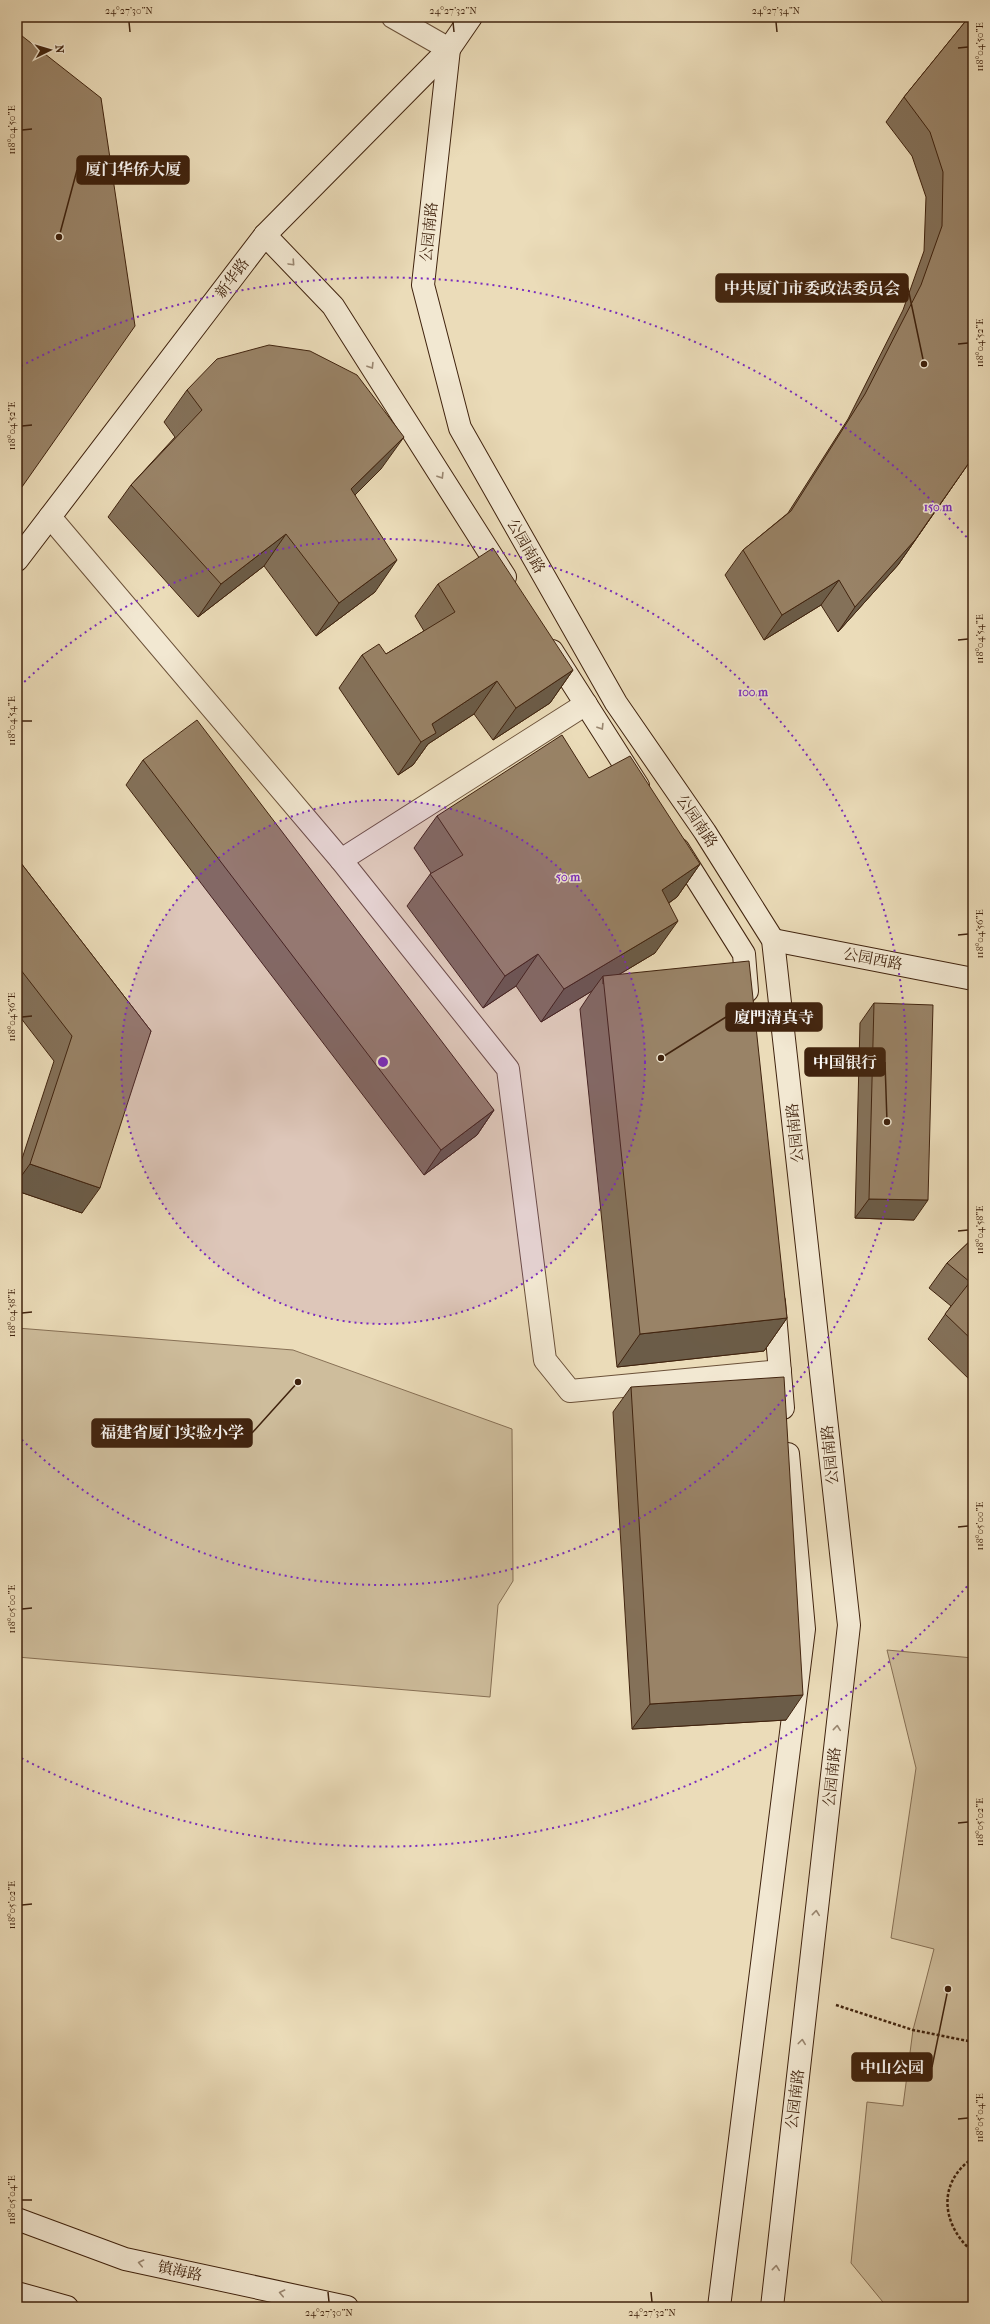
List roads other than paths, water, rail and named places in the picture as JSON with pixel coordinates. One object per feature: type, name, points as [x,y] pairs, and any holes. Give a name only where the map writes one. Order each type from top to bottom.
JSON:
[{"type":"street","points":[[393,17],[449,48]]},
{"type":"street","name":"新华路","points":[[17,560],[265,235],[449,48],[471,17]]},
{"type":"street","name":"公园南路","points":[[449,48],[423,285],[460,428],[616,703],[705,832],[773,940],[849,1625],[772,2307]]},
{"type":"street","points":[[265,235],[333,306],[517,596]]},
{"type":"street","points":[[50,517],[340,860],[508,1069],[545,1360],[570,1391],[780,1371]]},
{"type":"street","points":[[543,636],[648,802]]},
{"type":"street","points":[[340,860],[586,704]]},
{"type":"street","name":"公园南路","points":[[665,829],[744,954],[749,1009]]},
{"type":"street","name":"公园西路","points":[[773,940],[973,979]]},
{"type":"street","points":[[719,2307],[804,1629],[772,1284]]},
{"type":"street","name":"镇海路","points":[[17,2219],[125,2259],[347,2307]]},
{"type":"street","points":[[17,2293],[67,2307]]},
{"type":"place","name":"厦门华侨大厦","points":[[59,237]]},
{"type":"place","name":"中共厦门市委政法委员会","points":[[924,364]]},
{"type":"place","name":"廈門清真寺","points":[[661,1058]]},
{"type":"place","name":"中国银行","points":[[887,1122]]},
{"type":"place","name":"福建省厦门实验小学","points":[[298,1382]]},
{"type":"place","name":"中山公园","points":[[948,1989]]}]
